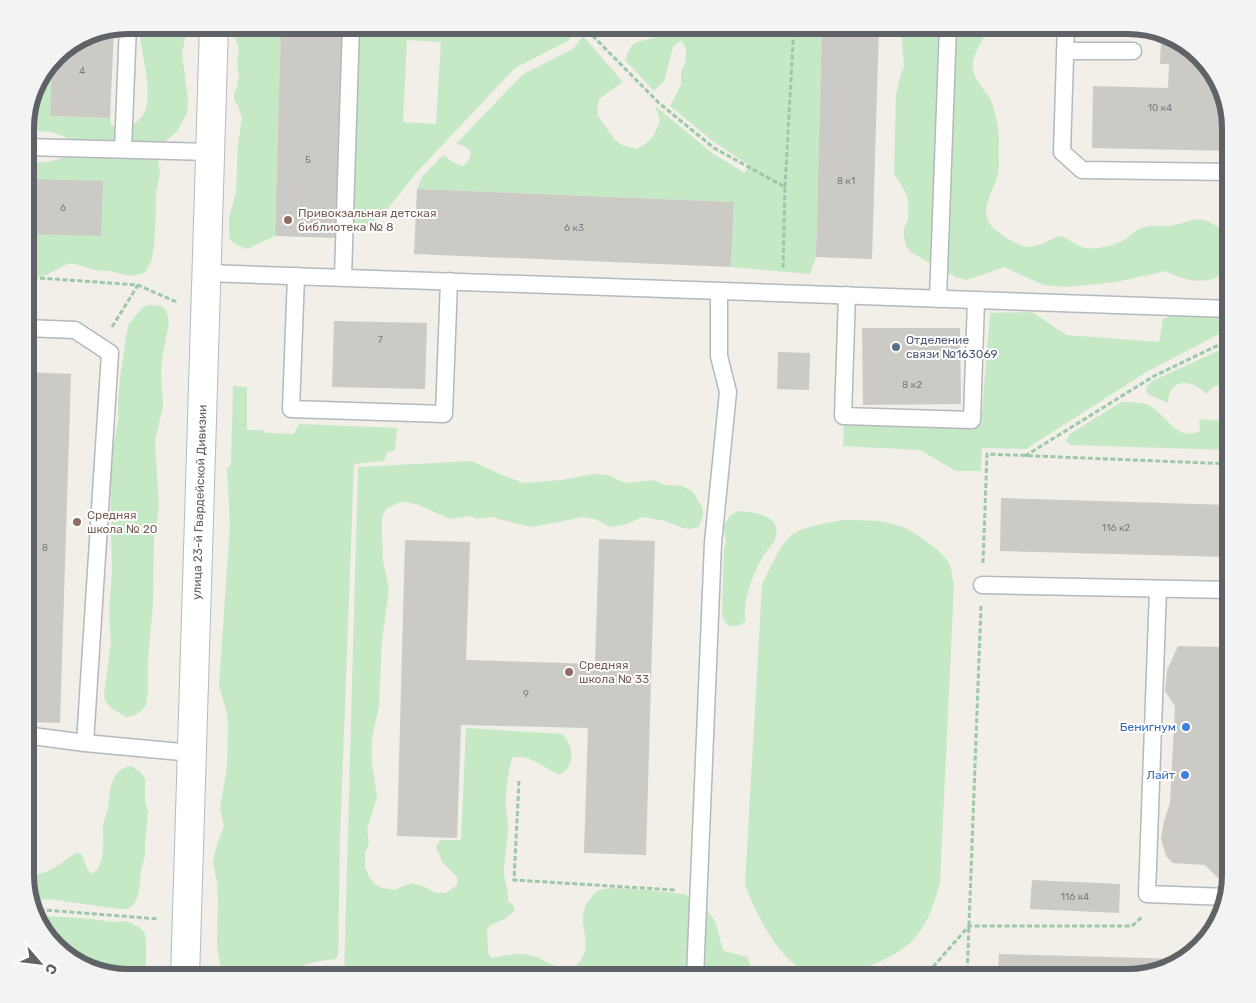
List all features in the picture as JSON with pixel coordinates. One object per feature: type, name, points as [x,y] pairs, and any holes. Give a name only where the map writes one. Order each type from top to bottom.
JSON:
[{"type":"street","name":"улица 23-й Гвардейской Дивизии","points":[[184,969],[214,34]]},
{"type":"lane","points":[[123,149],[128,34]]},
{"type":"lane","points":[[343,278],[352,34]]},
{"type":"lane","points":[[938,298],[948,34]]},
{"type":"lane","points":[[1066,34],[1062,152],[1082,170],[1222,172]]},
{"type":"lane","points":[[1065,51],[1132,51]]},
{"type":"lane","points":[[34,147],[210,152]]},
{"type":"lane","points":[[206,273],[1222,309]]},
{"type":"lane","points":[[296,276],[291,409],[444,414],[450,281]]},
{"type":"lane","points":[[695,969],[713,543],[728,392],[719,356],[719,291]]},
{"type":"lane","points":[[847,295],[842,416],[972,420],[976,300]]},
{"type":"lane","points":[[34,328],[75,330],[110,353],[85,743]]},
{"type":"lane","points":[[982,585],[1222,590]]},
{"type":"lane","points":[[1158,589],[1147,894],[1220,896]]},
{"type":"lane","points":[[34,736],[192,754]]},
{"type":"path","points":[[591,34],[660,104],[714,148],[785,187]]},
{"type":"path","points":[[782,293],[785,187],[794,34]]},
{"type":"path","points":[[34,278],[138,285],[174,301],[206,302]]},
{"type":"path","points":[[101,347],[138,285]]},
{"type":"path","points":[[1025,456],[1154,376],[1222,343]]},
{"type":"path","points":[[967,969],[987,454],[1222,464]]},
{"type":"path","points":[[519,781],[514,880],[698,892]]},
{"type":"path","points":[[931,969],[968,926],[1132,926],[1167,894]]},
{"type":"path","points":[[40,910],[186,921]]},
{"type":"green space","points":[[140,34],[186,34],[182,53],[188,100],[187,113],[177,131],[159,147],[157,153],[160,174],[156,193],[152,259],[145,273],[131,276],[94,270],[72,263],[46,275],[34,277],[34,162],[48,162],[64,157],[69,154],[72,142],[56,134],[34,130],[37,103],[43,86],[52,72],[50,116],[110,118],[111,125],[113,126],[130,125],[140,118],[146,108],[148,95]]},
{"type":"green space","points":[[234,34],[281,34],[275,236],[247,249],[233,243],[229,238],[229,218],[236,192],[238,144],[242,118],[234,100],[239,75],[237,62],[239,49]]},
{"type":"green space","points":[[359,34],[573,34],[568,41],[515,68],[416,173],[383,215],[387,204],[381,217],[351,235]],"holes":[[[407,40],[441,42],[436,124],[403,122]]]},
{"type":"green space","points":[[660,34],[822,34],[816,257],[810,274],[731,267],[734,202],[417,189],[422,177],[443,155],[456,164],[463,166],[469,160],[471,152],[464,146],[456,144],[522,75],[573,49],[583,36],[623,82],[599,99],[597,111],[598,116],[615,140],[622,145],[636,149],[649,141],[657,130],[660,120],[655,106],[712,153],[745,173],[749,165],[714,142],[670,106],[681,85],[681,72],[686,61],[686,49],[682,41],[673,47],[664,81],[654,91],[625,60],[635,43]]},
{"type":"green space","points":[[902,34],[986,34],[976,53],[973,67],[975,77],[990,99],[997,121],[999,171],[988,199],[986,212],[990,224],[1002,235],[1013,242],[1029,247],[1037,246],[1061,236],[1082,247],[1095,248],[1106,247],[1122,241],[1137,230],[1145,227],[1171,226],[1200,219],[1222,231],[1222,273],[1207,280],[1189,280],[1166,271],[1116,282],[1066,287],[1043,285],[1004,267],[967,280],[956,277],[912,253],[906,246],[904,237],[904,228],[908,219],[908,200],[905,191],[894,174],[896,95],[904,67]]},
{"type":"green space","points":[[149,305],[161,306],[166,310],[169,322],[161,373],[163,406],[155,441],[159,507],[154,539],[153,604],[148,659],[148,692],[146,705],[141,711],[127,717],[109,705],[104,695],[111,643],[109,615],[112,571],[110,483],[112,453],[118,421],[121,371],[128,326],[144,307]]},
{"type":"green space","points":[[1188,309],[1222,310],[1222,333],[1148,371],[1026,449],[982,448],[981,471],[956,471],[920,450],[843,446],[844,423],[981,425],[990,313],[1032,312],[1066,335],[1159,342],[1163,319]]},
{"type":"green space","points":[[1222,349],[1222,384],[1213,387],[1206,394],[1194,385],[1182,383],[1172,389],[1168,403],[1148,394],[1146,390],[1150,382]]},
{"type":"green space","points":[[233,386],[247,387],[247,430],[294,434],[299,424],[397,428],[395,450],[387,453],[384,461],[354,464],[340,839],[338,956],[335,959],[315,962],[297,969],[223,969],[220,964],[217,946],[218,900],[213,863],[217,844],[224,827],[220,808],[227,767],[227,713],[219,686],[230,524],[227,470],[231,464]]},
{"type":"green space","points":[[1121,402],[1138,403],[1155,409],[1172,426],[1184,433],[1192,434],[1200,431],[1199,420],[1222,421],[1222,450],[1070,445],[1066,441],[1070,434]]},
{"type":"green space","points":[[472,461],[524,483],[561,480],[594,474],[608,475],[625,483],[654,480],[665,485],[683,486],[693,492],[703,509],[703,515],[699,527],[689,529],[665,521],[642,517],[627,524],[611,527],[595,519],[583,517],[532,527],[491,517],[477,519],[471,516],[450,519],[416,504],[405,502],[400,502],[386,509],[382,517],[382,535],[383,561],[389,589],[382,640],[379,705],[372,738],[372,763],[377,797],[367,829],[369,843],[365,853],[365,867],[369,877],[382,888],[395,890],[410,883],[423,886],[436,893],[446,893],[456,886],[458,882],[457,877],[443,863],[436,847],[440,840],[461,840],[466,728],[562,734],[571,750],[571,761],[565,771],[559,775],[526,758],[513,757],[511,761],[506,791],[508,830],[504,871],[508,901],[515,910],[505,919],[491,925],[487,930],[488,952],[491,958],[525,954],[559,967],[571,968],[577,965],[583,956],[586,944],[583,922],[585,907],[597,891],[616,888],[684,894],[692,899],[691,969],[344,969],[358,467]]},
{"type":"green space","points":[[740,511],[760,514],[772,520],[776,531],[775,539],[760,562],[749,587],[745,605],[746,621],[737,626],[730,626],[725,621],[722,612],[724,549],[726,541],[723,528],[729,517]]},
{"type":"green space","points":[[843,520],[869,520],[900,526],[920,537],[942,554],[951,567],[954,585],[940,883],[925,923],[916,937],[902,950],[877,963],[860,969],[799,968],[779,948],[771,936],[756,910],[745,885],[762,585],[776,556],[790,536],[806,528]]},
{"type":"green space","points":[[132,766],[145,779],[145,800],[148,812],[145,856],[141,870],[139,892],[133,905],[127,909],[120,909],[48,899],[37,900],[34,873],[46,872],[76,853],[81,854],[88,870],[93,874],[97,869],[102,858],[103,824],[112,781],[119,771]]},
{"type":"green space","points":[[703,907],[713,918],[724,951],[747,957],[752,969],[701,969]]},
{"type":"green space","points":[[42,916],[111,922],[127,921],[139,927],[144,932],[146,939],[145,969],[109,967],[91,962],[70,950],[65,945],[65,938],[57,938]]},
{"type":"building","points":[[281,34],[343,34],[336,238],[275,236]]},
{"type":"building","points":[[822,34],[879,34],[872,259],[816,257]]},
{"type":"building","points":[[114,35],[110,118],[50,116],[53,70],[66,57],[86,43]]},
{"type":"building","points":[[1161,40],[1181,50],[1203,70],[1208,78],[1208,85],[1212,85],[1215,91],[1220,109],[1222,151],[1092,148],[1093,86],[1168,88],[1169,64],[1160,64]]},
{"type":"building","points":[[34,179],[103,181],[101,236],[34,234]]},
{"type":"building","points":[[417,189],[734,202],[731,267],[414,254]]},
{"type":"building","points":[[334,321],[427,323],[425,389],[332,387]]},
{"type":"building","points":[[862,328],[960,328],[961,404],[863,405]]},
{"type":"building","points":[[778,352],[810,353],[809,390],[777,389]]},
{"type":"building","points":[[34,372],[71,374],[60,723],[34,722]]},
{"type":"building","points":[[1001,498],[1222,505],[1222,557],[1000,551]]},
{"type":"building","points":[[599,539],[655,541],[646,855],[584,853],[588,728],[461,725],[457,838],[397,836],[405,540],[470,542],[466,660],[595,664]]},
{"type":"building","points":[[1222,636],[1222,877],[1217,877],[1205,865],[1173,863],[1166,856],[1161,838],[1170,803],[1175,706],[1165,691],[1167,670],[1178,646],[1221,647]]},
{"type":"building","points":[[1032,880],[1120,884],[1119,913],[1030,909]]},
{"type":"building","points":[[999,954],[1172,959],[1159,964],[1135,969],[998,969]]},
{"type":"place","name":"Привокзальная детская библиотека № 8","points":[[288,220]]},
{"type":"place","name":"Отделение связи №163069","points":[[896,347]]},
{"type":"place","name":"Средняя школа № 20","points":[[77,522]]},
{"type":"place","name":"Средняя школа № 33","points":[[569,672]]},
{"type":"place","name":"Бенигнум","points":[[1186,727]]},
{"type":"place","name":"Лайт","points":[[1185,775]]}]
